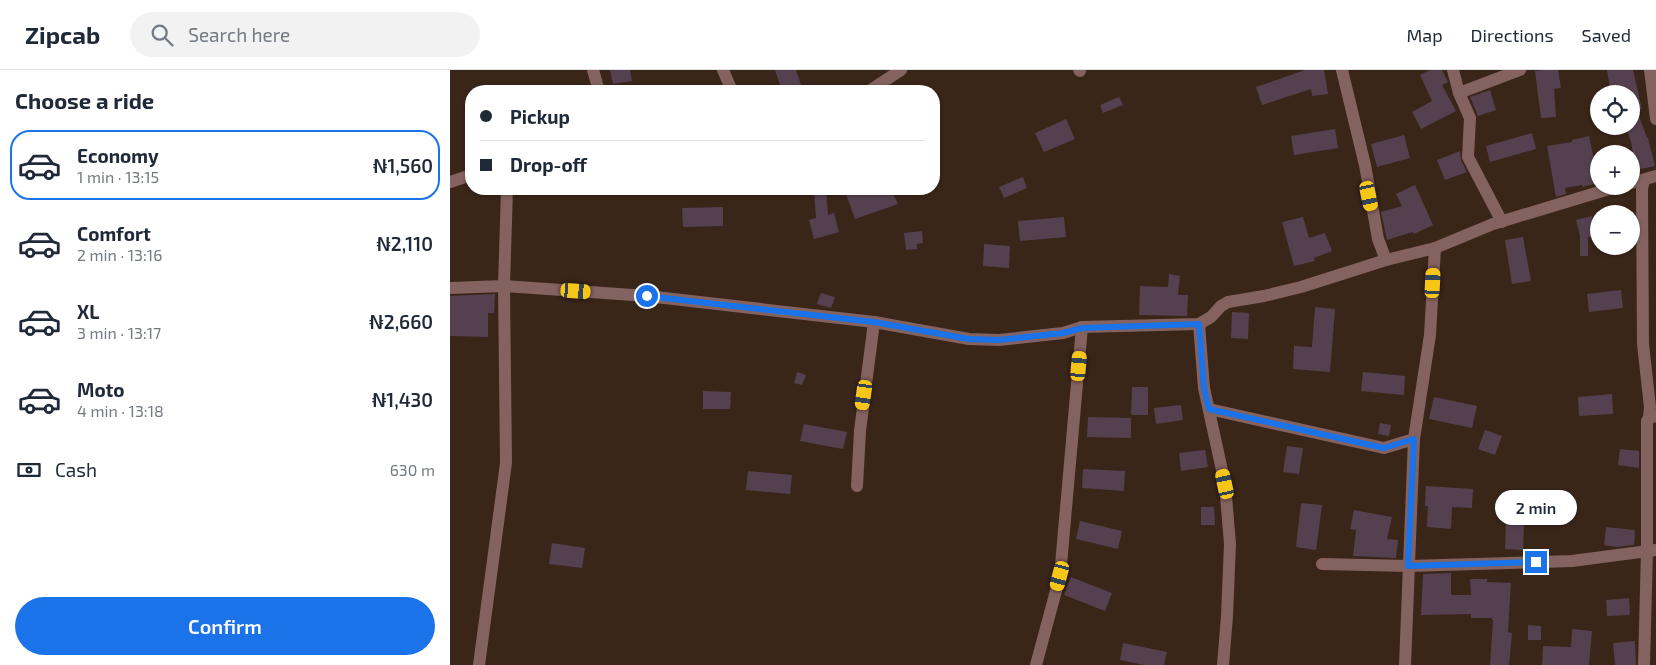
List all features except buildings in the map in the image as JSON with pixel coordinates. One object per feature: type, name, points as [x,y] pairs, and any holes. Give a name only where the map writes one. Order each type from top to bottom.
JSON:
[{"type":"street","points":[[593,70],[597,85]]},
{"type":"street","points":[[724,70],[730,85]]},
{"type":"street","points":[[878,85],[901,70]]},
{"type":"street","points":[[1342,70],[1365,166],[1378,239],[1386,260]]},
{"type":"street","points":[[1453,70],[1459,93],[1470,118],[1468,157],[1502,222]]},
{"type":"street","points":[[1459,93],[1520,70]]},
{"type":"street","points":[[1650,70],[1656,119]]},
{"type":"street","points":[[450,182],[465,178]]},
{"type":"street","points":[[1644,665],[1652,550],[1647,421],[1653,417],[1650,407],[1643,344],[1642,189],[1650,178]]},
{"type":"street","points":[[478,665],[506,463],[504,286],[507,195]]},
{"type":"street","points":[[450,288],[504,286],[647,296],[874,322],[969,339],[989,340],[1063,333],[1082,328],[1199,324],[1211,317],[1221,306],[1228,302],[1301,287],[1386,260],[1435,248],[1502,222],[1590,195]]},
{"type":"street","points":[[1405,665],[1414,439],[1430,335],[1435,248]]},
{"type":"street","points":[[857,486],[860,431],[874,322]]},
{"type":"street","points":[[1199,324],[1204,388],[1225,484],[1230,544],[1223,665]]},
{"type":"street","points":[[1036,665],[1060,576],[1082,328]]},
{"type":"street","points":[[1209,409],[1384,448],[1414,439]]},
{"type":"street","points":[[1322,564],[1408,566],[1572,561],[1652,550]]},
{"type":"route","points":[[647,296],[874,322],[969,339],[999,340],[1063,333],[1082,328],[1199,324],[1204,388],[1209,409],[1384,448],[1414,439],[1408,566],[1536,562]]}]
